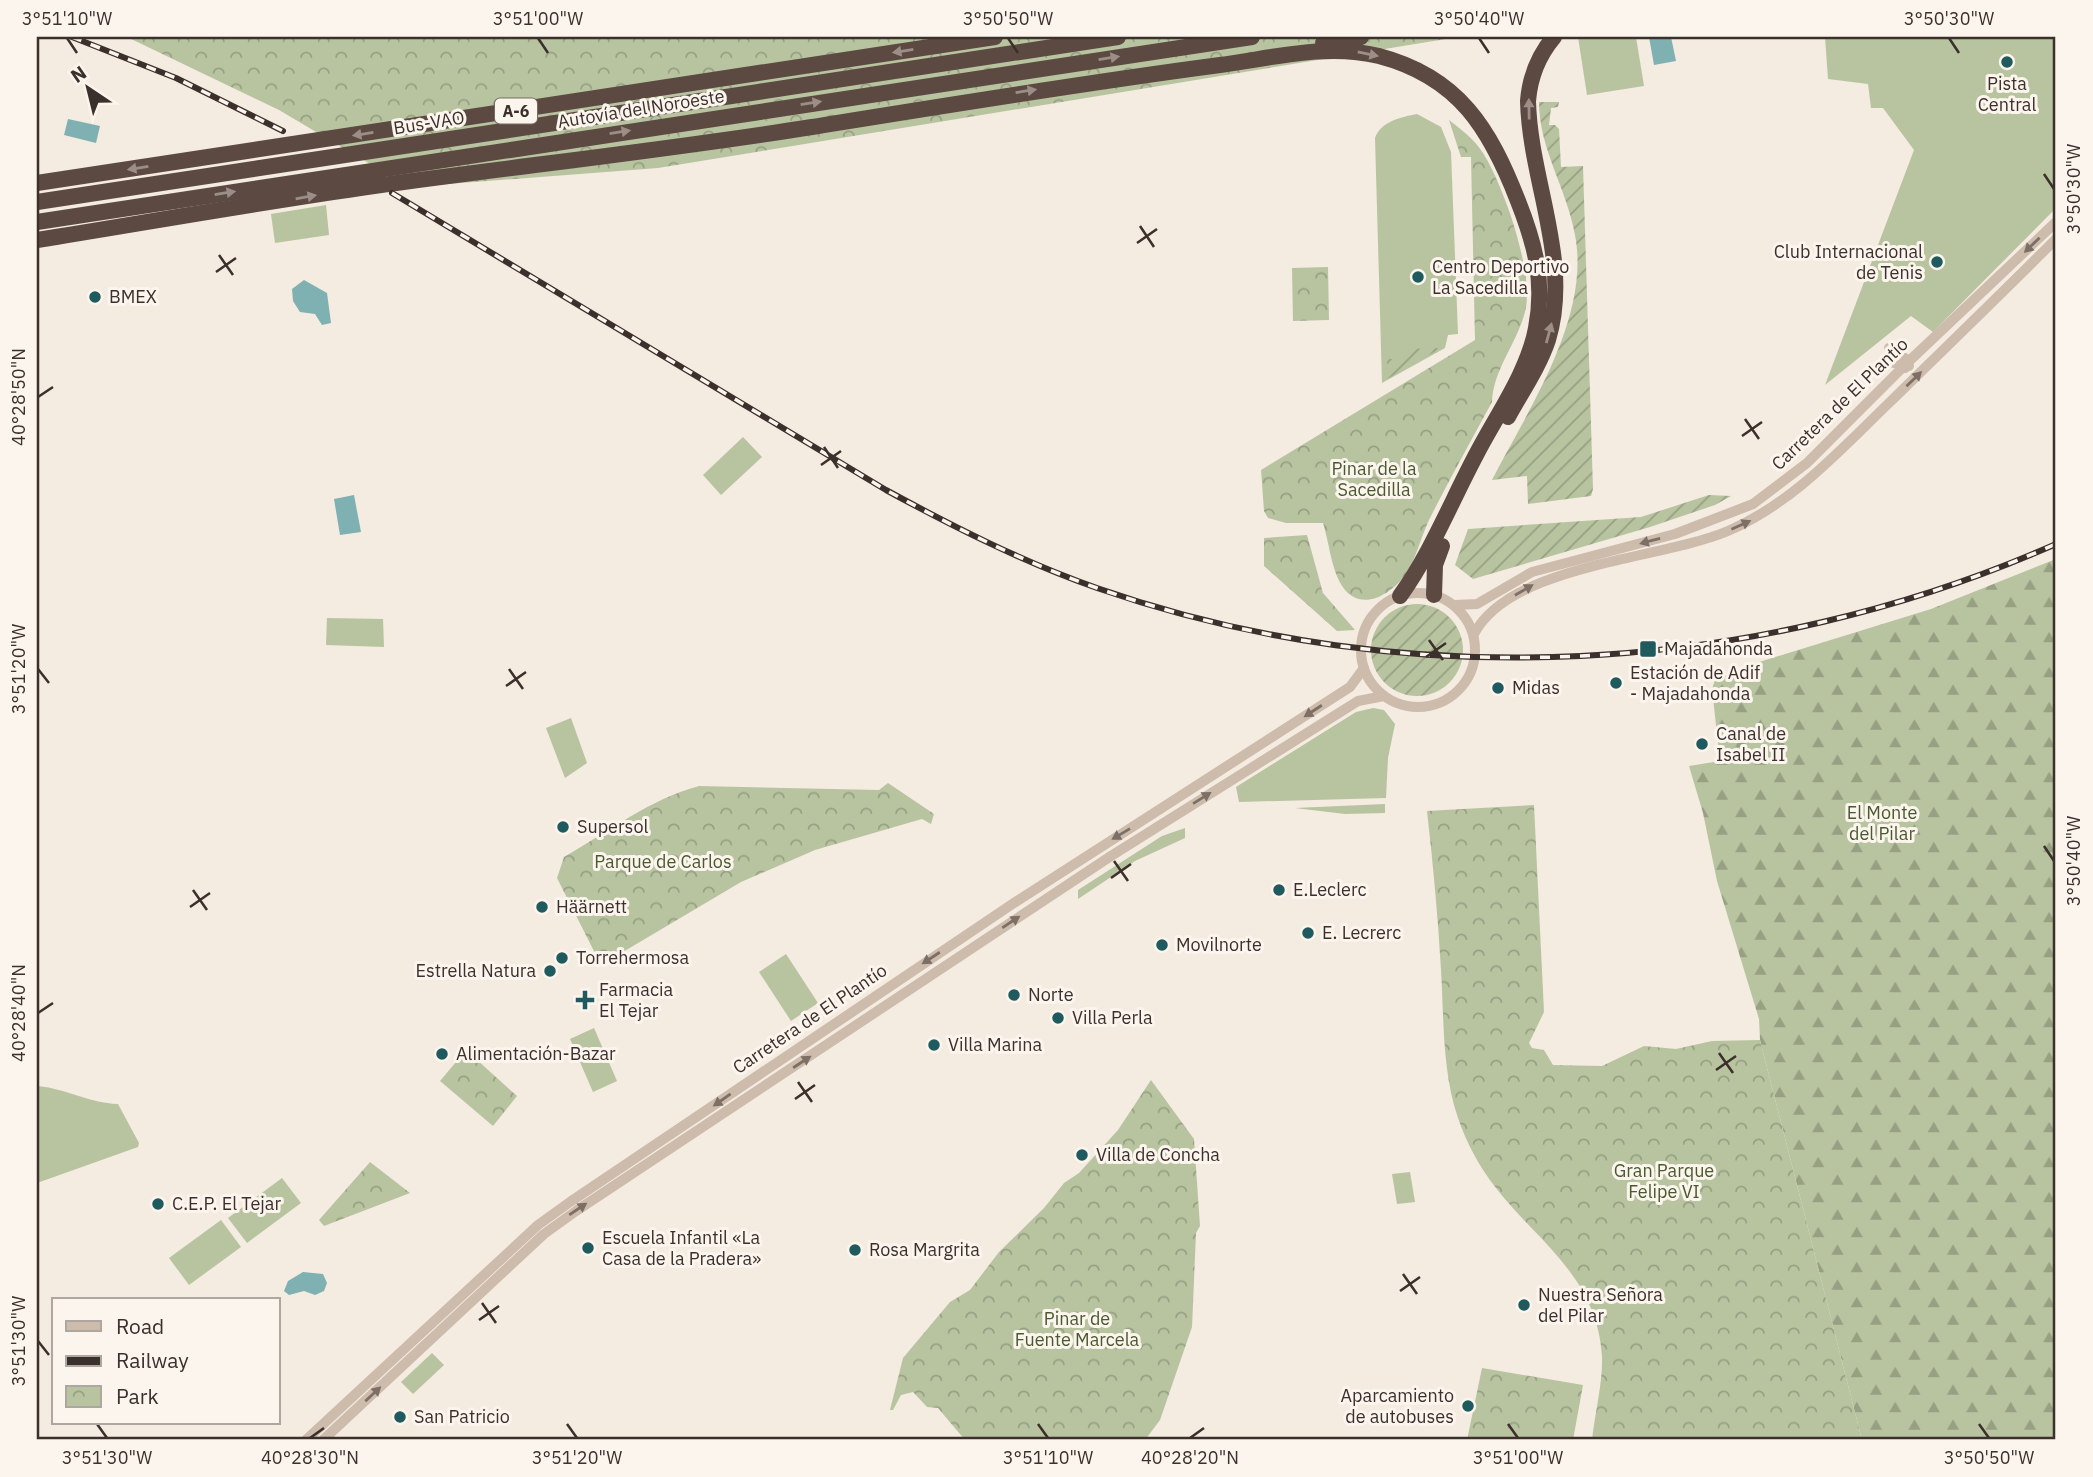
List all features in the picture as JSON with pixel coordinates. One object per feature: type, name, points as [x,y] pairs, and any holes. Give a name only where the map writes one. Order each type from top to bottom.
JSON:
[{"type":"highway","name":"Autovía del Noroeste","points":[[37,183],[995,37]]},
{"type":"highway","name":"Bus-VAO","points":[[37,202],[1118,37]]},
{"type":"highway","name":"Autovía del Noroeste","points":[[37,222],[1252,37]]},
{"type":"highway","points":[[1130,76],[1361,37]]},
{"type":"highway","points":[[1434,595],[1435,565],[1445,535],[1547,343],[1554,314],[1557,281],[1528,119],[1532,74],[1554,37]]},
{"type":"highway","points":[[37,240],[331,192],[620,156],[1130,76],[1325,50],[1371,54],[1405,64],[1440,83],[1464,104],[1494,142],[1535,248],[1541,288],[1537,324],[1518,373],[1436,530],[1424,562],[1399,596]]},
{"type":"highway","points":[[455,158],[471,164],[506,161],[981,98]]},
{"type":"street","name":"Carretera de El Plantío","points":[[1455,605],[1476,604],[1532,572],[1675,534],[1753,504],[1807,463],[1905,365],[2056,222]]},
{"type":"street","name":"Carretera de El Plantío","points":[[1474,634],[1490,612],[1537,583],[1725,532],[1756,518],[1783,501],[1842,449],[2056,239]]},
{"type":"street","points":[[1885,362],[1912,365],[1951,328],[1971,322]]},
{"type":"street","points":[[1842,449],[1848,433],[1905,371],[1903,355],[1889,348]]},
{"type":"street","points":[[1416,592],[1434,595],[1455,605],[1466,618],[1474,634],[1476,652],[1472,670],[1464,685],[1451,697],[1435,705],[1417,707],[1400,704],[1384,696],[1372,684],[1364,668],[1361,650],[1363,633],[1370,618],[1381,606],[1399,596],[1416,592]]},
{"type":"street","name":"Carretera de El Plantío","points":[[306,1440],[538,1225],[950,946],[1350,687],[1364,668]]},
{"type":"street","name":"Carretera de El Plantío","points":[[323,1440],[544,1234],[576,1211],[1120,850],[1357,701],[1384,696]]},
{"type":"green space","points":[[127,37],[1458,37],[658,168],[409,187],[279,110]]},
{"type":"green space","points":[[1578,37],[1636,37],[1644,86],[1587,95]]},
{"type":"green space","name":"Club Internacional de Tenis","points":[[1825,37],[2056,37],[2056,208],[1933,332],[1911,316],[1825,385],[1914,150],[1883,108],[1871,108],[1868,84],[1828,79]]},
{"type":"green space","points":[[1539,102],[1559,102],[1558,107],[1551,108],[1549,125],[1555,125],[1559,129],[1561,167],[1583,166],[1593,489],[1591,496],[1528,504],[1527,476],[1492,480],[1553,362],[1574,298],[1578,266],[1571,218],[1548,153]]},
{"type":"green space","name":"Centro Deportivo La Sacedilla","points":[[1417,114],[1441,127],[1451,152],[1458,334],[1448,335],[1445,348],[1382,383],[1375,138],[1387,124]]},
{"type":"green space","name":"Pinar de la Sacedilla","points":[[1449,120],[1479,148],[1500,187],[1522,254],[1526,276],[1525,312],[1496,379],[1492,402],[1429,520],[1415,557],[1403,578],[1380,596],[1359,599],[1345,590],[1340,582],[1323,523],[1286,523],[1268,518],[1264,511],[1261,470],[1475,340],[1471,157],[1461,157]]},
{"type":"green space","points":[[326,205],[329,235],[275,243],[271,214]]},
{"type":"green space","points":[[1328,267],[1329,320],[1293,321],[1292,268]]},
{"type":"green space","points":[[1441,348],[1387,379],[1387,359],[1405,359],[1405,349]]},
{"type":"green space","points":[[743,437],[762,457],[721,495],[703,475]]},
{"type":"green space","points":[[1709,495],[1731,496],[1715,505],[1650,527],[1473,579],[1455,565],[1468,529],[1641,517]]},
{"type":"green space","points":[[1307,535],[1323,593],[1355,630],[1337,631],[1264,566],[1264,538]]},
{"type":"green space","name":"El Monte del Pilar","points":[[2056,559],[2056,1440],[1862,1440],[1760,1040],[1759,1019],[1717,881],[1703,813],[1689,766],[1720,761],[1712,689],[1715,680],[1756,663],[1931,609]]},
{"type":"green space","points":[[1417,604],[1443,612],[1455,624],[1463,650],[1455,676],[1443,688],[1417,696],[1391,688],[1379,676],[1371,650],[1379,624],[1391,612]]},
{"type":"green space","points":[[327,618],[383,619],[384,647],[326,645]]},
{"type":"green space","points":[[1373,708],[1384,710],[1395,724],[1388,758],[1386,798],[1239,802],[1236,787],[1356,712]]},
{"type":"green space","points":[[571,718],[587,763],[565,778],[546,728]]},
{"type":"green space","name":"Parque de Carlos","points":[[888,783],[934,814],[931,824],[922,819],[815,850],[741,882],[601,965],[557,878],[564,857],[663,799],[699,786],[879,790]]},
{"type":"green space","points":[[1385,804],[1385,813],[1345,814],[1295,808]]},
{"type":"green space","name":"Gran Parque Felipe VI","points":[[1534,805],[1544,1012],[1529,1043],[1532,1048],[1544,1050],[1553,1065],[1602,1066],[1644,1046],[1676,1049],[1712,1041],[1760,1040],[1862,1440],[1592,1440],[1602,1366],[1598,1328],[1577,1282],[1496,1188],[1474,1154],[1461,1127],[1453,1100],[1445,1045],[1427,811]]},
{"type":"green space","points":[[1185,828],[1185,838],[1135,861],[1078,899],[1078,890],[1162,836]]},
{"type":"green space","points":[[786,954],[818,1003],[791,1021],[759,972]]},
{"type":"green space","points":[[594,1028],[617,1081],[593,1092],[570,1039]]},
{"type":"green space","points":[[466,1050],[517,1096],[493,1126],[440,1081]]},
{"type":"green space","points":[[37,1057],[38,1086],[118,1104],[139,1143],[138,1147],[37,1183]]},
{"type":"green space","name":"Pinar de Fuente Marcela","points":[[1151,1080],[1194,1139],[1200,1226],[1196,1233],[1192,1327],[1160,1420],[1145,1440],[965,1440],[938,1408],[927,1407],[913,1392],[901,1395],[893,1410],[890,1410],[903,1358],[950,1302],[970,1290],[999,1252],[1044,1208],[1064,1183],[1079,1173],[1118,1130]]},
{"type":"green space","points":[[370,1162],[410,1193],[324,1226],[319,1220]]},
{"type":"green space","points":[[1410,1172],[1415,1202],[1397,1204],[1392,1174]]},
{"type":"green space","points":[[282,1178],[301,1203],[247,1243],[228,1218]]},
{"type":"green space","points":[[221,1220],[241,1247],[189,1285],[169,1258]]},
{"type":"green space","points":[[432,1353],[444,1365],[413,1394],[401,1382]]},
{"type":"green space","points":[[1482,1368],[1583,1385],[1573,1440],[1467,1440]]},
{"type":"water","points":[[1649,37],[1671,37],[1676,61],[1654,65]]},
{"type":"water","points":[[68,119],[100,126],[96,143],[64,135]]},
{"type":"water","points":[[304,280],[327,293],[331,323],[322,325],[315,314],[300,312],[293,301],[292,289]]},
{"type":"water","points":[[354,495],[361,532],[340,535],[334,499]]},
{"type":"water","points":[[303,1272],[323,1274],[327,1283],[324,1291],[315,1295],[304,1291],[289,1295],[284,1291],[288,1281]]},
{"type":"railway","points":[[72,37],[176,78],[283,131]]},
{"type":"railway","points":[[392,193],[886,490],[937,517],[1069,578],[1215,623],[1336,645],[1458,656],[1581,656],[1703,644],[1824,622],[1942,588],[2056,544]]},
{"type":"place","name":"Pista Central","points":[[2007,62]]},
{"type":"place","name":"Club Internacional de Tenis","points":[[1937,262]]},
{"type":"place","name":"Centro Deportivo La Sacedilla","points":[[1418,277]]},
{"type":"place","name":"BMEX","points":[[95,297]]},
{"type":"place","name":"Majadahonda","points":[[1648,649]]},
{"type":"place","name":"Estación de Adif - Majadahonda","points":[[1616,683]]},
{"type":"place","name":"Midas","points":[[1498,688]]},
{"type":"place","name":"Canal de Isabel II","points":[[1702,744]]},
{"type":"place","name":"Supersol","points":[[563,827]]},
{"type":"place","name":"E.Leclerc","points":[[1279,890]]},
{"type":"place","name":"Häärnett","points":[[542,907]]},
{"type":"place","name":"E. Lecrerc","points":[[1308,933]]},
{"type":"place","name":"Movilnorte","points":[[1162,945]]},
{"type":"place","name":"Torrehermosa","points":[[562,958]]},
{"type":"place","name":"Estrella Natura","points":[[550,971]]},
{"type":"place","name":"Norte","points":[[1014,995]]},
{"type":"place","name":"Farmacia El Tejar","points":[[585,1000]]},
{"type":"place","name":"Villa Perla","points":[[1058,1018]]},
{"type":"place","name":"Villa Marina","points":[[934,1045]]},
{"type":"place","name":"Alimentación-Bazar","points":[[442,1054]]},
{"type":"place","name":"Villa de Concha","points":[[1082,1155]]},
{"type":"place","name":"C.E.P. El Tejar","points":[[158,1204]]},
{"type":"place","name":"Escuela Infantil «La Casa de la Pradera»","points":[[588,1248]]},
{"type":"place","name":"Rosa Margrita","points":[[855,1250]]},
{"type":"place","name":"Nuestra Señora del Pilar","points":[[1524,1305]]},
{"type":"place","name":"Aparcamiento de autobuses","points":[[1468,1406]]},
{"type":"place","name":"San Patricio","points":[[400,1417]]}]
